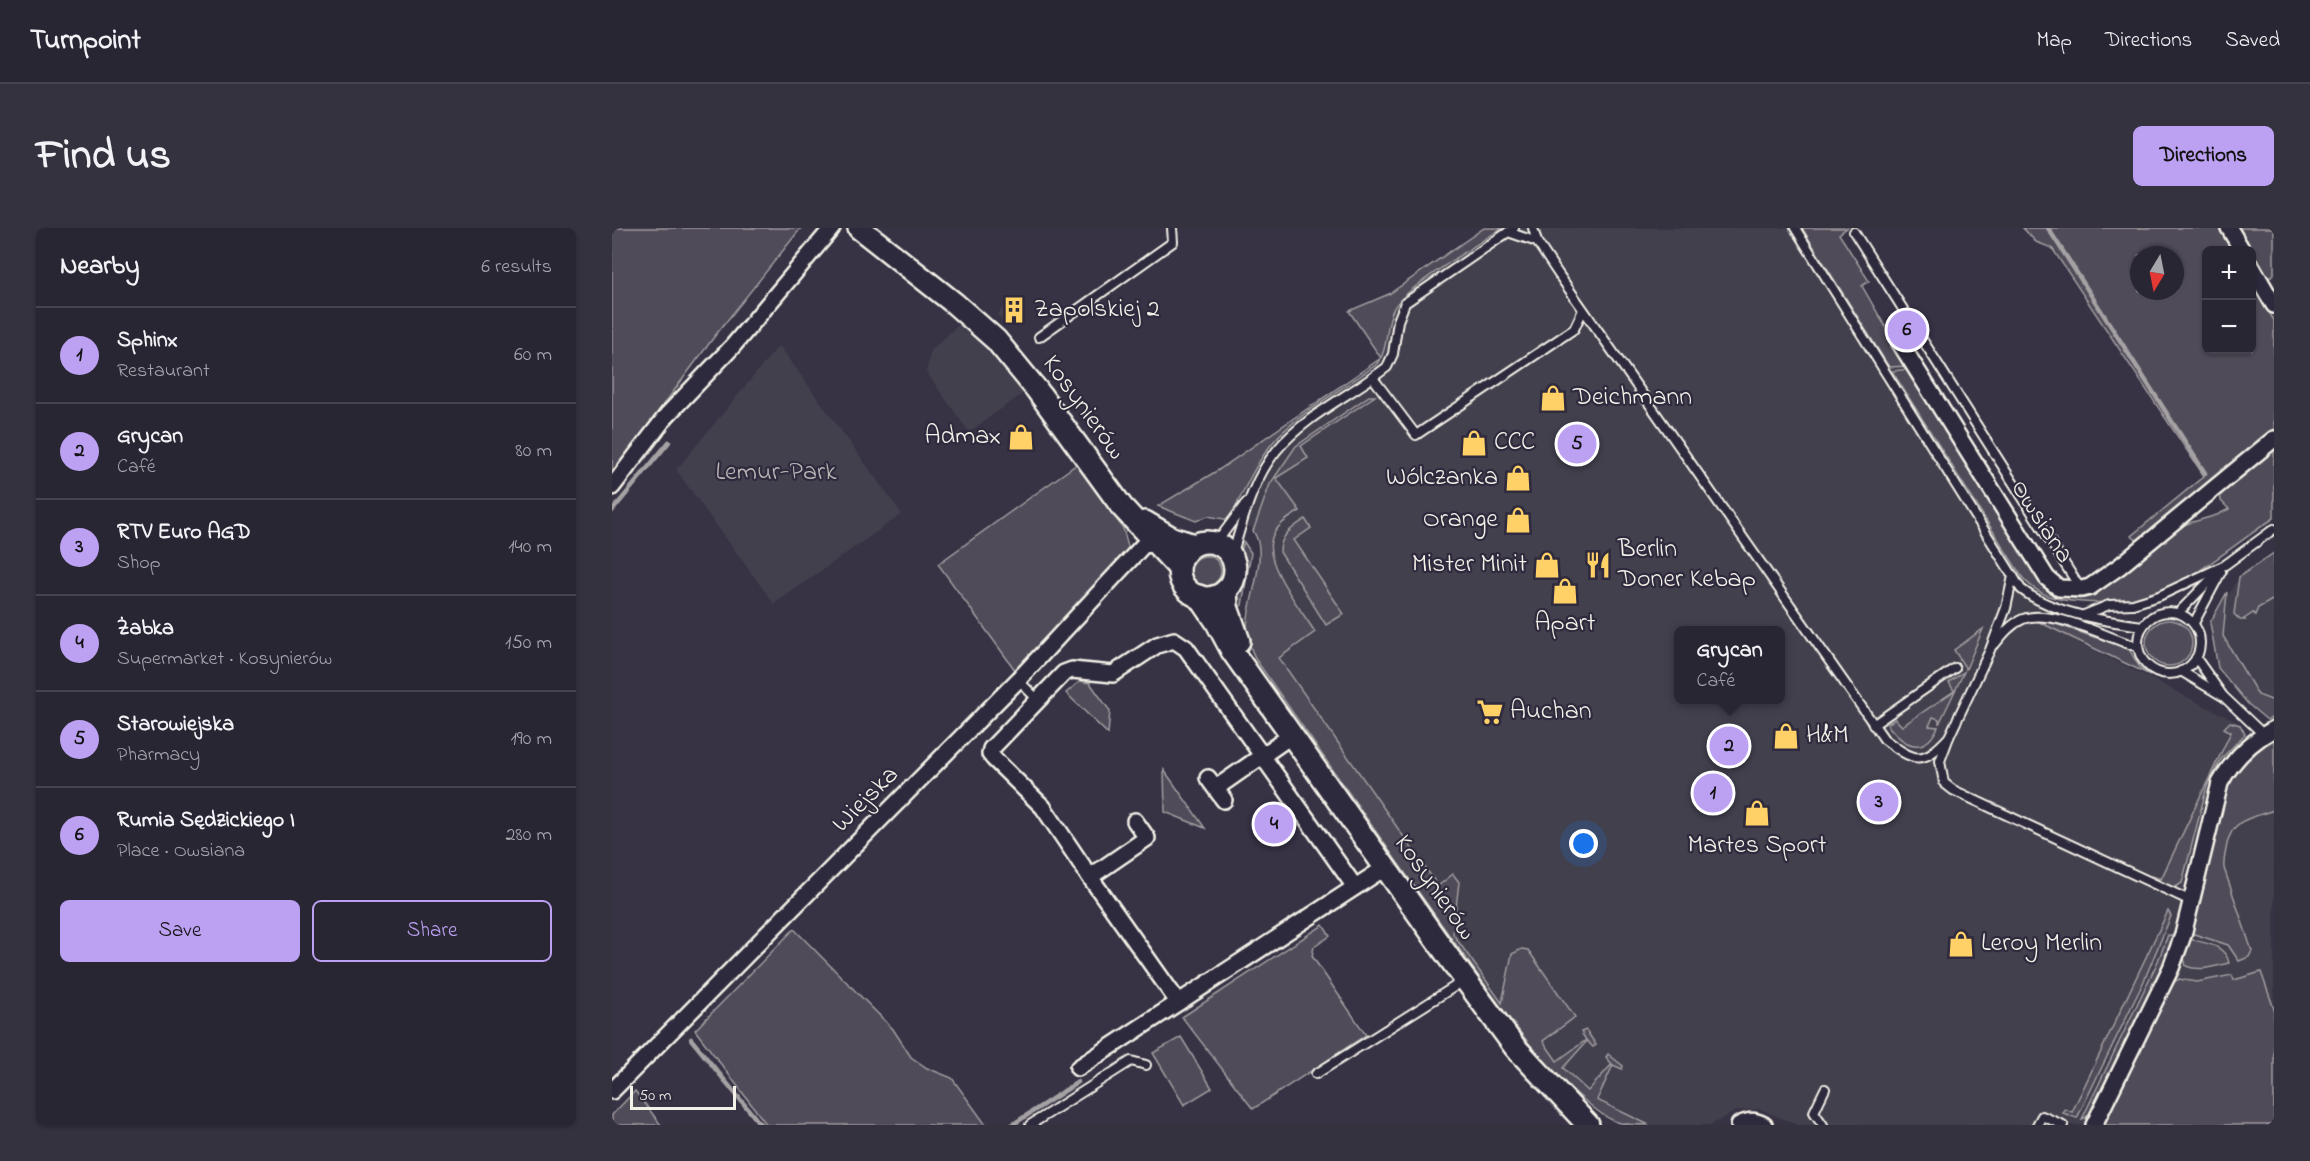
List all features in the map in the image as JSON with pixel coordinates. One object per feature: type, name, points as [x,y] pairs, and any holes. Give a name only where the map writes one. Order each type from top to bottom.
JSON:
[{"type":"main road","name":"Kosynierów","points":[[859,228],[954,303],[996,340],[1036,390],[1122,507],[1179,568]]},
{"type":"main road","name":"Kosynierów","points":[[1122,507],[1172,538],[1194,545]]},
{"type":"main road","points":[[1208,542],[1224,549],[1235,574],[1226,590],[1214,597],[1199,596],[1191,592],[1180,577],[1179,568],[1186,551],[1194,545],[1208,542]]},
{"type":"main road","name":"Kosynierów","points":[[1226,590],[1230,617],[1256,684]]},
{"type":"main road","name":"Kosynierów","points":[[1199,596],[1232,651],[1465,980],[1515,1047],[1588,1121]]},
{"type":"street","points":[[612,487],[667,415],[732,347],[832,228]]},
{"type":"street","points":[[2229,228],[2240,246]]},
{"type":"street","points":[[2256,274],[2274,305]]},
{"type":"street","name":"Owsiana","points":[[1900,343],[2047,578],[2059,588],[2080,589],[2090,586],[2120,566],[2274,439]]},
{"type":"street","name":"Wiejska","points":[[612,1091],[1018,680],[1150,538]]},
{"type":"street","points":[[1178,1002],[1043,807],[990,754],[994,744],[1060,676],[1068,671],[1113,674],[1157,645],[1174,640],[1186,648],[1355,887]]},
{"type":"street","points":[[2094,1125],[2171,968],[2183,935],[2220,783],[2228,767],[2242,752],[2269,732]]},
{"type":"street","points":[[1216,789],[1292,735]]},
{"type":"street","points":[[1090,877],[1147,838],[1135,821]]},
{"type":"street","points":[[1078,1068],[1386,867]]},
{"type":"street","points":[[1739,1125],[1747,1121],[1756,1121],[1764,1125]]},
{"type":"lane","points":[[1040,337],[1173,242],[1172,228]]},
{"type":"lane","points":[[1533,228],[1537,242],[1583,310],[1884,739],[1898,749],[1920,758],[1936,750],[1949,737]]},
{"type":"lane","points":[[1795,228],[2021,589],[2032,598],[2084,615],[2143,626]]},
{"type":"lane","points":[[1224,549],[1270,459],[1288,438],[1387,367],[1393,354],[1398,321],[1405,303],[1511,230],[1537,242]]},
{"type":"lane","points":[[1854,232],[2080,589]]},
{"type":"lane","points":[[1372,378],[1416,435],[1574,329],[1583,310]]},
{"type":"lane","points":[[1224,549],[1251,497]]},
{"type":"lane","points":[[2178,613],[2225,566],[2272,532]]},
{"type":"lane","points":[[2084,615],[2109,605],[2133,604],[2159,596],[2225,566]]},
{"type":"lane","points":[[2194,623],[2225,566]]},
{"type":"lane","points":[[2013,576],[2006,608],[1990,650],[1940,761],[1944,783],[1958,792],[2191,901]]},
{"type":"lane","points":[[2165,612],[2178,613],[2194,623],[2200,640],[2196,658],[2190,666],[2170,674],[2159,672],[2149,666],[2138,646],[2143,626],[2152,616],[2165,612]]},
{"type":"lane","points":[[1990,650],[2006,630],[2023,619],[2042,617],[2060,620],[2138,646]]},
{"type":"lane","points":[[2196,658],[2223,696]]},
{"type":"lane","points":[[1873,725],[1955,668]]},
{"type":"lane","points":[[2181,671],[2223,696],[2269,732]]},
{"type":"lane","points":[[1018,680],[1038,699]]},
{"type":"lane","points":[[1316,1074],[1465,980]]},
{"type":"lane","points":[[1030,1125],[1131,1061],[1146,1065]]},
{"type":"lane","points":[[1823,1125],[1814,1112],[1824,1089]]},
{"type":"lane","points":[[2037,1125],[2042,1116],[2063,1125]]},
{"type":"shaded area","points":[[612,228],[801,228],[714,337],[612,474]]},
{"type":"shaded area","points":[[1483,228],[1818,228],[2028,571],[2074,640],[2239,723],[2245,734],[2262,750],[2274,751],[2274,1125],[1798,1125],[1759,1109],[1736,1111],[1711,1125],[1643,1125],[1593,1102],[1514,1020],[1429,899],[1438,886],[1278,657],[1315,632],[1267,555],[1255,530],[1223,513],[1220,469],[1382,358],[1389,294]]},
{"type":"shaded area","points":[[1484,228],[1502,228],[1427,278],[1401,300],[1391,315],[1381,358],[1349,311],[1389,294]]},
{"type":"shaded area","points":[[1802,228],[1847,228],[1839,234],[1869,281],[1862,286],[1908,366],[1889,367]]},
{"type":"shaded area","points":[[2023,228],[2219,228],[2230,246],[2202,246],[2202,354],[2256,354],[2256,289],[2274,321],[2274,431],[2137,540],[2131,536],[2204,476],[2052,248],[2036,242]]},
{"type":"shaded area","points":[[2236,228],[2274,228],[2274,274],[2265,281],[2256,264],[2256,246],[2247,246]]},
{"type":"shaded area","points":[[1010,301],[1024,315],[1011,328],[997,315]]},
{"type":"shaded area","points":[[958,325],[1005,364],[1025,392],[969,432],[926,372],[931,350]]},
{"type":"shaded area","name":"Lemur-Park","points":[[779,345],[902,514],[774,604],[676,470]]},
{"type":"shaded area","points":[[1381,358],[1376,365],[1297,420],[1275,440],[1255,468],[1229,520],[1208,516],[1196,521],[1158,506],[1220,469]]},
{"type":"shaded area","points":[[1910,369],[2050,593],[2080,599],[2097,590],[2186,524],[2229,509],[2221,501],[2220,491],[2274,445],[2274,518],[2186,579],[2140,598],[2113,602],[2083,602],[2057,599],[2042,593],[2022,577],[1892,371]]},
{"type":"shaded area","points":[[1369,396],[1375,396],[1301,446],[1308,458],[1276,478],[1300,511],[1282,523],[1275,531],[1271,541],[1271,551],[1286,588],[1315,632],[1279,658],[1438,886],[1453,874],[1459,882],[1453,934],[1502,1003],[1512,954],[1522,949],[1528,950],[1575,1017],[1543,1041],[1557,1061],[1586,1040],[1581,1032],[1586,1030],[1596,1045],[1593,1047],[1587,1041],[1563,1068],[1588,1091],[1612,1064],[1606,1057],[1608,1054],[1623,1066],[1622,1069],[1613,1065],[1597,1100],[1649,1125],[1620,1123],[1602,1114],[1574,1092],[1520,1033],[1406,875],[1256,660],[1251,649],[1247,628],[1248,617],[1259,565],[1258,540],[1253,531],[1270,484],[1296,446]]},
{"type":"shaded area","points":[[1077,464],[1123,528],[1129,550],[1121,565],[1018,674],[938,564]]},
{"type":"shaded area","points":[[1305,519],[1311,528],[1294,540],[1344,614],[1326,625],[1280,552],[1284,536]]},
{"type":"shaded area","points":[[1244,542],[1251,553],[1242,605],[1233,611],[1234,593],[1240,574],[1238,559]]},
{"type":"shaded area","points":[[2274,553],[2274,599],[2258,608],[2255,615],[2253,613],[2245,620],[2240,620],[2234,614],[2239,577]]},
{"type":"shaded area","points":[[2274,554],[2274,712],[2221,664],[2219,616],[2234,584],[2263,559]]},
{"type":"shaded area","points":[[1206,556],[1217,560],[1221,571],[1217,582],[1206,586],[1195,582],[1191,571],[1195,560]]},
{"type":"shaded area","points":[[2227,592],[2223,636],[2258,695],[2274,701],[2274,717],[2267,720],[2248,704],[2218,668],[2210,623]]},
{"type":"shaded area","points":[[2169,620],[2185,627],[2192,643],[2185,659],[2169,666],[2153,659],[2146,643],[2153,627]]},
{"type":"shaded area","points":[[2037,621],[2050,622],[2129,649],[2140,668],[2150,675]]},
{"type":"shaded area","points":[[1983,629],[1966,669],[1954,650]]},
{"type":"shaded area","points":[[1964,672],[1939,724],[1939,719],[1933,717],[1929,726],[1938,727],[1926,742],[1920,745],[1906,743],[1893,732],[1887,724],[1895,719],[1902,726],[1954,691],[1949,682]]},
{"type":"shaded area","points":[[1080,681],[1090,683],[1110,711],[1108,734],[1066,693]]},
{"type":"shaded area","points":[[2230,722],[2240,725],[2245,734],[2221,759],[2207,786],[2182,883],[2174,888],[2151,878],[2152,876],[2161,879],[2231,732],[2224,728]]},
{"type":"shaded area","points":[[2274,739],[2274,810],[2251,817],[2239,824],[2230,835],[2224,859],[2224,868],[2252,951],[2249,957],[2239,961],[2228,945],[2191,933],[2228,786],[2248,759]]},
{"type":"shaded area","points":[[1164,770],[1205,828],[1165,812]]},
{"type":"shaded area","points":[[2168,911],[2171,916],[2143,983],[2077,1118],[2063,1113],[2065,1109],[2072,1112]]},
{"type":"shaded area","points":[[1323,925],[1330,936],[1314,947],[1312,956],[1366,1035],[1253,1109],[1182,1017]]},
{"type":"shaded area","points":[[794,929],[893,1029],[911,1057],[927,1068],[952,1078],[986,1125],[767,1125],[695,1030]]},
{"type":"shaded area","points":[[2168,935],[2175,937],[2147,1004],[2092,1114],[2082,1119],[2158,961]]},
{"type":"shaded area","points":[[2190,939],[2219,948],[2229,963],[2202,968],[2186,966],[2184,958]]},
{"type":"shaded area","points":[[2261,972],[2274,1009],[2274,1125],[2102,1125],[2171,984],[2179,979],[2197,982],[2232,975],[2234,980]]},
{"type":"shaded area","points":[[1181,1037],[1212,1088],[1184,1105],[1153,1053]]},
{"type":"shaded area","points":[[635,1091],[661,1125],[612,1125],[612,1115]]},
{"type":"waterway","points":[[2048,228],[2205,473]]},
{"type":"waterway","points":[[612,511],[669,442]]},
{"type":"waterway","points":[[691,1039],[761,1125]]},
{"type":"waterway","points":[[1012,1125],[1078,1082]]},
{"type":"place","name":"Zapolskiej 2","points":[[1014,310]]},
{"type":"place","name":"Rumia Sędzickiego I","points":[[1907,330]]},
{"type":"place","name":"Deichmann","points":[[1553,398]]},
{"type":"place","name":"Admax","points":[[1021,437]]},
{"type":"place","name":"CCC","points":[[1474,443]]},
{"type":"place","name":"Starowiejska","points":[[1577,444]]},
{"type":"place","name":"Wólczanka","points":[[1518,478]]},
{"type":"place","name":"Orange","points":[[1518,520]]},
{"type":"place","name":"Mister Minit","points":[[1547,565]]},
{"type":"place","name":"Berlin Doner Kebap","points":[[1598,565]]},
{"type":"place","name":"Apart","points":[[1565,591]]},
{"type":"place","name":"Auchan","points":[[1490,712]]},
{"type":"place","name":"H&M","points":[[1786,736]]},
{"type":"place","name":"Grycan","points":[[1729,746]]},
{"type":"place","name":"Sphinx","points":[[1713,793]]},
{"type":"place","name":"RTV Euro AGD","points":[[1879,802]]},
{"type":"place","name":"Martes Sport","points":[[1757,813]]},
{"type":"place","name":"Żabka","points":[[1274,824]]},
{"type":"place","name":"Leroy Merlin","points":[[1961,944]]}]
